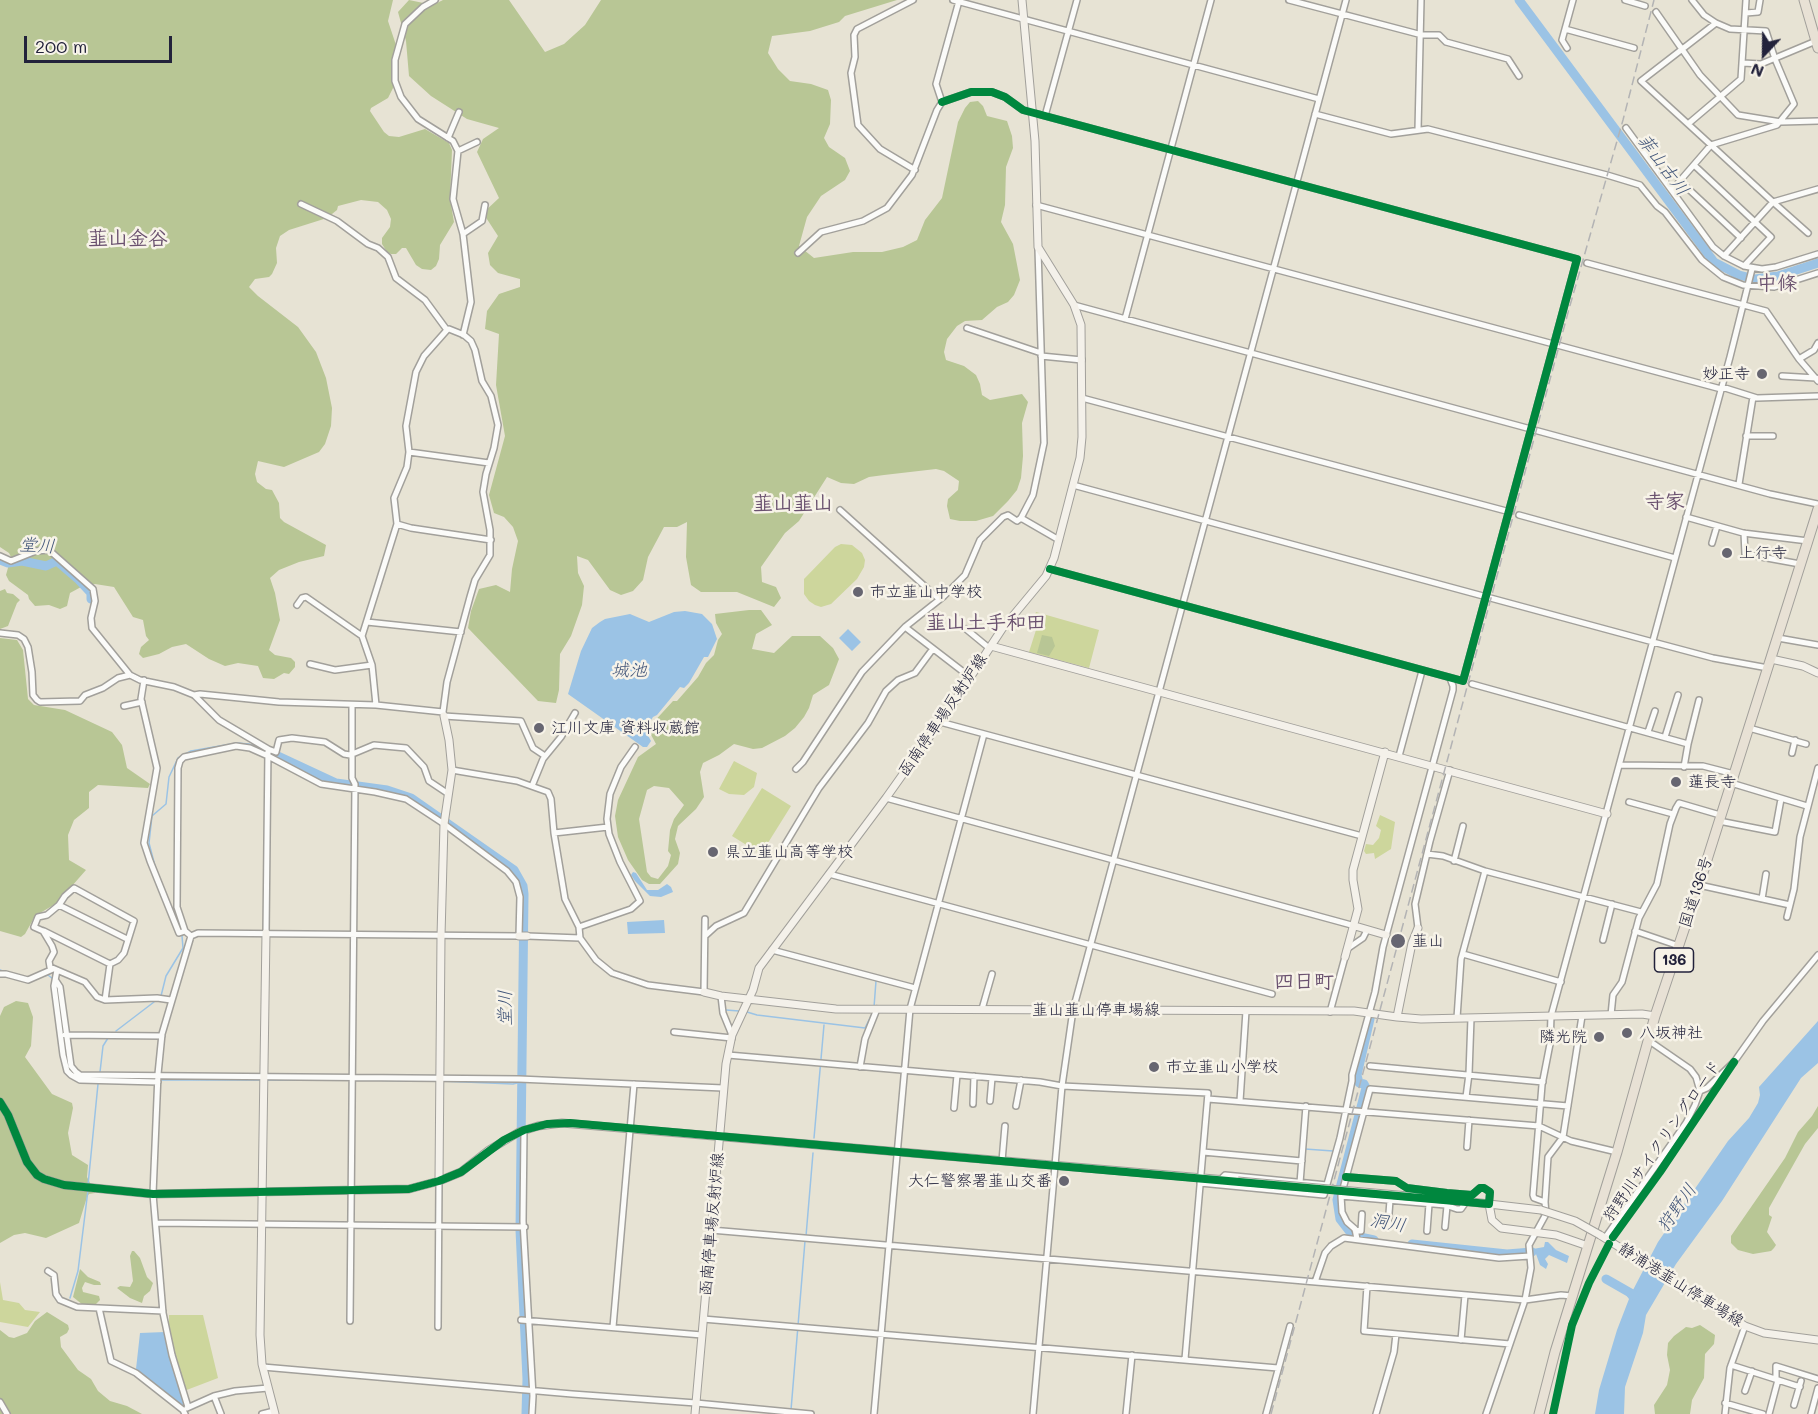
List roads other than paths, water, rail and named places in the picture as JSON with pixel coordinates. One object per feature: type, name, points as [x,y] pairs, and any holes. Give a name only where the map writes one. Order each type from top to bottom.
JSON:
[{"type":"highway","points":[[1804,0],[1817,44]]},
{"type":"highway","name":"国道136号","points":[[1539,1414],[1655,1016],[1818,509]]},
{"type":"street","points":[[435,0],[423,7],[405,24],[395,60],[395,81],[401,97],[418,119],[453,141],[458,151],[453,199],[463,234],[471,302],[463,335]]},
{"type":"street","points":[[913,0],[857,28],[854,35],[855,54],[851,73],[858,125],[880,148],[915,170]]},
{"type":"street","name":"函南停車場反射炉線","points":[[695,1414],[723,1088],[732,1036],[760,964],[886,798],[990,647],[1050,569],[1073,485],[1082,445],[1081,325],[1074,305],[1038,247],[1033,115],[1022,0]]},
{"type":"street","points":[[1045,116],[1077,0]]},
{"type":"street","points":[[1125,319],[1211,0]]},
{"type":"street","points":[[1289,0],[1422,35],[1439,35],[1446,42],[1508,59],[1520,75]]},
{"type":"street","points":[[1033,1414],[1062,1086],[1073,1010],[1346,0]]},
{"type":"street","points":[[1418,130],[1422,35],[1421,0]]},
{"type":"street","points":[[1568,48],[1562,40],[1573,0]]},
{"type":"street","points":[[1624,0],[1645,6]]},
{"type":"street","points":[[1672,190],[1711,145],[1777,125],[1794,103],[1774,59],[1766,31],[1727,28],[1704,15],[1692,0]]},
{"type":"street","points":[[1688,124],[1741,79],[1746,0]]},
{"type":"street","points":[[1746,13],[1758,12],[1760,0]]},
{"type":"street","points":[[942,102],[936,84],[956,1],[1319,99]]},
{"type":"street","points":[[1656,12],[1701,75],[1738,116],[1781,122],[1818,121]]},
{"type":"street","points":[[1716,23],[1641,81],[1808,233]]},
{"type":"street","points":[[1565,29],[1634,48]]},
{"type":"street","points":[[1743,63],[1759,65],[1817,44]]},
{"type":"street","points":[[798,253],[821,232],[863,221],[887,208],[915,170],[942,102],[971,92],[992,92],[1005,97],[1021,110],[1033,115],[1045,116],[1296,182],[1577,260],[1463,681],[1050,569]]},
{"type":"street","points":[[448,138],[459,112]]},
{"type":"street","points":[[1315,114],[1391,134],[1428,129],[1640,185],[1665,212],[1702,260],[1723,277],[1749,285],[1774,286],[1818,273]]},
{"type":"street","points":[[1626,128],[1713,247],[1724,256],[1752,269],[1776,267],[1818,254]]},
{"type":"street","points":[[458,151],[477,142]]},
{"type":"street","points":[[1694,165],[1771,237],[1744,266]]},
{"type":"street","points":[[1680,181],[1741,238]]},
{"type":"street","points":[[1724,256],[1773,202],[1818,189]]},
{"type":"street","points":[[300,204],[337,221],[378,248],[388,257],[396,278],[424,300],[447,330],[463,335],[471,341],[482,381],[491,396],[498,425],[483,485],[483,500],[491,540],[490,555],[475,580],[447,682],[444,714],[452,770],[444,816],[438,1327]]},
{"type":"street","points":[[463,234],[482,221],[485,205]]},
{"type":"street","points":[[1036,205],[1753,397],[1818,396]]},
{"type":"street","points":[[1021,519],[1030,504],[1044,451],[1038,247]]},
{"type":"street","points":[[1587,263],[1767,310],[1799,359],[1817,380]]},
{"type":"street","points":[[1545,1202],[1534,1198],[1533,1195],[1540,1103],[1550,1044],[1551,1016],[1752,269]]},
{"type":"street","points":[[1074,305],[1770,494],[1818,504]]},
{"type":"street","points":[[967,328],[1041,355],[1082,360]]},
{"type":"street","points":[[362,636],[397,524],[394,498],[407,467],[409,452],[406,426],[416,372],[424,356],[447,330]]},
{"type":"street","points":[[1799,359],[1814,350],[1818,343]]},
{"type":"street","points":[[1782,376],[1817,380]]},
{"type":"street","points":[[1739,484],[1753,397]]},
{"type":"street","points":[[1082,398],[1510,512]]},
{"type":"street","points":[[1746,436],[1773,436]]},
{"type":"street","points":[[409,452],[489,463]]},
{"type":"street","points":[[1073,485],[1713,658],[1803,666],[1818,673]]},
{"type":"street","points":[[840,510],[939,599]]},
{"type":"street","points":[[796,769],[803,762],[862,672],[905,627],[965,575],[974,551],[987,532],[1008,515],[1017,521],[1021,519],[1059,540]]},
{"type":"street","points":[[1519,515],[1675,558]]},
{"type":"street","points":[[1686,517],[1744,533],[1808,541]]},
{"type":"street","points":[[397,524],[491,540]]},
{"type":"street","points":[[1712,543],[1717,526]]},
{"type":"street","points":[[1744,533],[1745,554],[1800,564]]},
{"type":"street","points":[[0,556],[11,561],[36,551],[49,550],[93,589],[92,628],[130,675],[194,695],[225,724],[314,781],[395,796],[406,800],[444,824],[514,877],[520,897],[523,936]]},
{"type":"street","points":[[297,605],[302,598],[306,597],[362,636],[372,665],[376,705]]},
{"type":"street","points":[[367,622],[461,632]]},
{"type":"street","points":[[905,627],[970,677]]},
{"type":"street","points":[[966,629],[990,647],[1385,752],[1606,814]]},
{"type":"street","points":[[0,633],[18,635],[24,639],[29,653],[33,694],[40,702],[80,701],[85,695],[104,688],[118,678],[130,675]]},
{"type":"street","points":[[1778,638],[1818,645]]},
{"type":"street","points":[[705,936],[716,926],[744,913],[819,789],[859,736],[886,691],[898,680],[915,673],[932,650]]},
{"type":"street","points":[[310,664],[335,670],[372,665]]},
{"type":"street","points":[[1399,756],[1422,671]]},
{"type":"street","points":[[1200,1180],[1324,1195],[1346,1109],[1352,1074],[1375,992],[1386,935],[1454,686],[1450,678]]},
{"type":"street","points":[[144,680],[141,702],[157,768],[144,843],[179,933],[185,931]]},
{"type":"street","points":[[1472,684],[1688,744]]},
{"type":"street","points":[[194,695],[352,706],[376,705],[444,714],[521,720],[532,748],[546,756]]},
{"type":"street","points":[[1665,737],[1678,695]]},
{"type":"street","points":[[1684,767],[1699,700]]},
{"type":"street","points":[[124,706],[141,702]]},
{"type":"street","points":[[350,1321],[355,787],[352,778],[352,706]]},
{"type":"street","points":[[1648,732],[1655,711]]},
{"type":"street","points":[[532,786],[546,756],[561,737],[575,713]]},
{"type":"street","points":[[940,722],[1362,836]]},
{"type":"street","points":[[1749,728],[1806,744]]},
{"type":"street","points":[[874,1414],[910,1009],[984,734]]},
{"type":"street","points":[[191,936],[185,931],[177,907],[177,814],[180,761],[190,755],[236,746],[268,753],[276,752],[279,740],[303,739],[325,742],[338,752],[352,754],[374,745],[408,749],[424,767],[429,781],[447,793]]},
{"type":"street","points":[[1792,753],[1795,740]]},
{"type":"street","points":[[579,927],[631,909],[640,901],[620,862],[608,827],[607,809],[621,767],[635,747]]},
{"type":"street","points":[[1330,1012],[1358,909],[1353,870],[1385,752]]},
{"type":"street","points":[[262,1414],[274,1412],[263,1367],[260,1335],[268,753]]},
{"type":"street","points":[[1620,765],[1712,767],[1781,800],[1807,806]]},
{"type":"street","points":[[1787,917],[1807,806],[1818,768]]},
{"type":"street","points":[[452,770],[492,776],[548,792],[565,899],[579,927],[580,938],[603,967],[626,979],[648,985],[704,992],[705,919]]},
{"type":"street","points":[[1450,770],[1415,904],[1418,928],[1412,943],[1397,1017],[1421,1019],[1642,1014],[1655,1016]]},
{"type":"street","points":[[886,798],[1386,935]]},
{"type":"street","points":[[1611,1015],[1613,995],[1622,982],[1641,912],[1657,884],[1673,814],[1678,804],[1720,818],[1775,832],[1781,800]]},
{"type":"street","points":[[1629,802],[1673,814]]},
{"type":"street","points":[[1454,861],[1463,826]]},
{"type":"street","points":[[554,833],[608,827]]},
{"type":"street","points":[[1427,854],[1443,856],[1485,871],[1641,912]]},
{"type":"street","points":[[1457,1018],[1458,984],[1463,954],[1485,871]]},
{"type":"street","points":[[829,874],[1272,994]]},
{"type":"street","points":[[1762,899],[1766,874]]},
{"type":"street","points":[[1699,885],[1790,905]]},
{"type":"street","points":[[74,888],[134,921],[124,953],[110,964],[34,927],[38,918],[47,915],[74,888]]},
{"type":"street","points":[[1603,940],[1612,904]]},
{"type":"street","points":[[59,905],[127,939]]},
{"type":"street","points":[[1347,949],[1364,938],[1367,930]]},
{"type":"street","points":[[43,931],[54,952],[49,963],[55,970],[85,982],[97,997],[105,1000],[157,998],[171,1000]]},
{"type":"street","points":[[1635,931],[1679,946]]},
{"type":"street","points":[[185,1410],[163,1311],[153,1194],[158,1074],[162,1036],[191,936],[198,933],[266,933],[580,938]]},
{"type":"street","points":[[772,950],[915,988]]},
{"type":"street","points":[[1463,954],[1561,982]]},
{"type":"street","points":[[1700,1091],[1707,1088],[1734,1062],[1776,1004],[1818,955]]},
{"type":"street","points":[[105,1000],[110,964]]},
{"type":"street","points":[[0,974],[32,979],[55,970]]},
{"type":"street","points":[[55,970],[54,986],[64,1035],[68,1071],[79,1077],[158,1082]]},
{"type":"street","points":[[982,1009],[992,974]]},
{"type":"street","name":"韮山韮山停車場線","points":[[704,992],[836,1009],[1369,1012],[1397,1017]]},
{"type":"street","points":[[674,1032],[732,1036],[723,1013],[721,996]]},
{"type":"street","points":[[860,1067],[865,1039],[877,1009]]},
{"type":"street","points":[[1240,1101],[1246,1011]]},
{"type":"street","points":[[1486,1414],[1525,1300],[1530,1277],[1528,1248],[1546,1214],[1549,1155],[1563,1137],[1582,1016]]},
{"type":"street","points":[[1466,1097],[1471,1018]]},
{"type":"street","points":[[64,1035],[162,1036]]},
{"type":"street","points":[[1603,1236],[1675,1140],[1695,1105],[1700,1091],[1696,1077],[1690,1069],[1648,1040]]},
{"type":"street","points":[[728,1055],[1021,1080],[1062,1086],[1208,1093],[1185,1359]]},
{"type":"street","points":[[1370,1066],[1543,1082]]},
{"type":"street","points":[[79,1077],[158,1074],[522,1079],[723,1088]]},
{"type":"street","points":[[954,1108],[957,1075]]},
{"type":"street","points":[[973,1104],[974,1076]]},
{"type":"street","points":[[990,1101],[992,1078]]},
{"type":"street","points":[[1016,1106],[1021,1080]]},
{"type":"street","points":[[613,1327],[634,1084]]},
{"type":"street","points":[[1356,1235],[1344,1217],[1341,1196],[1361,1110],[1370,1089],[1568,1106]]},
{"type":"street","points":[[1208,1099],[1539,1126],[1563,1137],[1617,1152]]},
{"type":"street","points":[[0,1102],[27,1162],[37,1175],[64,1185],[153,1194],[409,1189],[439,1181],[460,1172],[489,1150],[520,1131],[532,1414]]},
{"type":"street","points":[[1300,1183],[1305,1106]]},
{"type":"street","points":[[1467,1147],[1469,1120]]},
{"type":"street","name":"静浦港韮山停車場線","points":[[520,1131],[562,1123],[897,1151],[1200,1180],[1221,1179],[1450,1203],[1466,1202],[1541,1210],[1575,1221],[1603,1236],[1743,1325],[1764,1333],[1818,1340]]},
{"type":"street","points":[[1002,1161],[1005,1126]]},
{"type":"street","points":[[1203,1152],[1302,1161]]},
{"type":"street","points":[[1221,1179],[1225,1176],[1327,1185]]},
{"type":"street","points":[[1346,1177],[1396,1181],[1407,1188],[1472,1195],[1480,1188],[1484,1188],[1490,1192],[1489,1204],[1492,1220],[1501,1228],[1556,1234],[1588,1246]]},
{"type":"street","points":[[1341,1196],[1429,1204],[1450,1203],[1445,1227]]},
{"type":"street","points":[[1388,1227],[1390,1200]]},
{"type":"street","points":[[1427,1231],[1429,1204]]},
{"type":"street","points":[[1356,1235],[1361,1231],[1362,1214]]},
{"type":"street","points":[[156,1223],[525,1227]]},
{"type":"street","points":[[711,1230],[1525,1300],[1561,1295],[1572,1296]]},
{"type":"street","points":[[1315,1282],[1328,1249],[1344,1238],[1356,1235],[1499,1258],[1529,1256]]},
{"type":"street","points":[[48,1271],[54,1275],[56,1294],[60,1300],[77,1307],[163,1311]]},
{"type":"street","points":[[1367,1287],[1364,1331],[1510,1344]]},
{"type":"street","points":[[1461,1340],[1465,1295]]},
{"type":"street","points":[[99,1308],[111,1361],[136,1373],[185,1410]]},
{"type":"street","points":[[703,1318],[1278,1368]]},
{"type":"street","points":[[521,1320],[702,1335]]},
{"type":"street","points":[[1725,1414],[1731,1365],[1743,1325]]},
{"type":"street","points":[[1266,1414],[1290,1326]]},
{"type":"street","points":[[1376,1414],[1394,1352],[1396,1334]]},
{"type":"street","points":[[1126,1414],[1132,1355]]},
{"type":"street","points":[[1731,1365],[1801,1384],[1794,1405]]},
{"type":"street","points":[[1769,1414],[1777,1379],[1776,1366],[1818,1379]]},
{"type":"street","points":[[263,1367],[811,1414]]},
{"type":"street","points":[[1745,1391],[1752,1371]]},
{"type":"street","points":[[185,1410],[214,1396],[235,1391],[268,1388]]},
{"type":"street","points":[[1811,1414],[1818,1388]]},
{"type":"street","points":[[214,1396],[221,1414]]},
{"type":"street","points":[[0,1402],[7,1414]]},
{"type":"street","points":[[1725,1403],[1763,1414]]},
{"type":"water","name":"城池","points":[[674,612],[702,614],[712,624],[717,639],[708,657],[704,657],[689,683],[684,688],[680,687],[653,717],[645,730],[651,741],[647,747],[643,747],[568,694],[581,651],[592,628],[600,622],[630,614],[649,622]]},
{"type":"water","points":[[848,629],[861,642],[852,651],[839,638]]},
{"type":"water","points":[[633,872],[647,890],[658,890],[667,884],[673,892],[661,897],[650,896],[635,881],[631,875]]},
{"type":"water","points":[[664,920],[665,933],[628,934],[627,922]]},
{"type":"water","points":[[1818,1021],[1818,1063],[1801,1078],[1722,1201],[1676,1264],[1646,1315],[1643,1333],[1625,1387],[1624,1414],[1595,1414],[1599,1390],[1629,1299],[1623,1291],[1625,1288],[1633,1290],[1658,1242],[1728,1141],[1749,1118],[1758,1103],[1759,1087]]},
{"type":"water","points":[[1545,1242],[1569,1256],[1567,1263],[1549,1255],[1545,1259],[1548,1264],[1546,1269],[1540,1265],[1536,1254],[1522,1255],[1522,1251],[1544,1247]]},
{"type":"water","points":[[165,1332],[185,1406],[181,1408],[136,1369],[140,1333]]},
{"type":"waterway","name":"菲山古川","points":[[1519,0],[1714,262],[1739,275],[1755,279],[1778,276],[1818,263]]},
{"type":"waterway","name":"堂川","points":[[0,560],[8,563],[22,561],[46,566],[57,561],[91,593],[91,599]]},
{"type":"waterway","points":[[156,870],[149,843],[152,816],[166,804],[169,777],[178,758],[191,751],[237,743],[249,744],[266,751]]},
{"type":"waterway","name":"堂川","points":[[271,753],[278,756]]},
{"type":"waterway","name":"堂川","points":[[278,756],[336,783],[387,790],[411,798],[514,870],[523,886],[520,1230],[527,1379],[526,1414]]},
{"type":"waterway","points":[[169,902],[180,928]]},
{"type":"waterway","points":[[161,996],[166,976],[183,948],[182,936]]},
{"type":"waterway","points":[[0,970],[5,972]]},
{"type":"waterway","points":[[44,976],[48,975],[53,979]]},
{"type":"waterway","points":[[874,1007],[876,981]]},
{"type":"waterway","points":[[57,986],[60,1008]]},
{"type":"waterway","points":[[116,1031],[154,1002]]},
{"type":"waterway","points":[[726,1010],[739,1011]]},
{"type":"waterway","points":[[747,1012],[865,1028],[873,1012]]},
{"type":"waterway","name":"洞川","points":[[1370,1019],[1357,1075],[1359,1083],[1364,1084],[1366,1088],[1337,1200],[1340,1219],[1350,1232],[1374,1240]]},
{"type":"waterway","points":[[814,1138],[824,1025]]},
{"type":"waterway","points":[[100,1072],[103,1046],[108,1038]]},
{"type":"waterway","points":[[66,1048],[68,1064]]},
{"type":"waterway","points":[[114,1078],[127,1079]]},
{"type":"waterway","points":[[159,1080],[262,1080]]},
{"type":"waterway","points":[[267,1080],[349,1080]]},
{"type":"waterway","points":[[354,1080],[436,1081]]},
{"type":"waterway","points":[[441,1081],[513,1084],[521,1082]]},
{"type":"waterway","points":[[88,1185],[98,1084]]},
{"type":"waterway","points":[[1305,1149],[1333,1151]]},
{"type":"waterway","points":[[806,1236],[813,1153]]},
{"type":"waterway","points":[[70,1298],[78,1271],[88,1190]]},
{"type":"waterway","points":[[791,1410],[805,1241]]},
{"type":"waterway","name":"洞川","points":[[1412,1244],[1507,1254],[1532,1252]]},
{"type":"waterway","name":"洞川","points":[[1606,1279],[1634,1295]]},
{"type":"railway","points":[[1271,1414],[1654,0]]},
{"type":"place","name":"妙正寺","points":[[1762,374]]},
{"type":"place","name":"上行寺","points":[[1727,553]]},
{"type":"place","name":"市立韮山中学校","points":[[858,592]]},
{"type":"place","name":"江川文庫 資料収蔵館","points":[[539,728]]},
{"type":"place","name":"蓮長寺","points":[[1676,782]]},
{"type":"place","name":"県立韮山高等学校","points":[[713,852]]},
{"type":"place","name":"韮山","points":[[1398,941]]},
{"type":"place","name":"八坂神社","points":[[1627,1033]]},
{"type":"place","name":"隣光院","points":[[1599,1037]]},
{"type":"place","name":"市立韮山小学校","points":[[1154,1067]]},
{"type":"place","name":"大仁警察署韮山交番","points":[[1064,1181]]},
{"type":"district","name":"韮山金谷","points":[[128,239]]},
{"type":"district","name":"中條","points":[[1777,284]]},
{"type":"district","name":"寺家","points":[[1665,502]]},
{"type":"district","name":"韮山韮山","points":[[793,504]]},
{"type":"district","name":"韮山土手和田","points":[[986,623]]},
{"type":"district","name":"四日町","points":[[1304,982]]},
{"type":"water label","name":"狩野川","points":[[1677,1208]]}]
